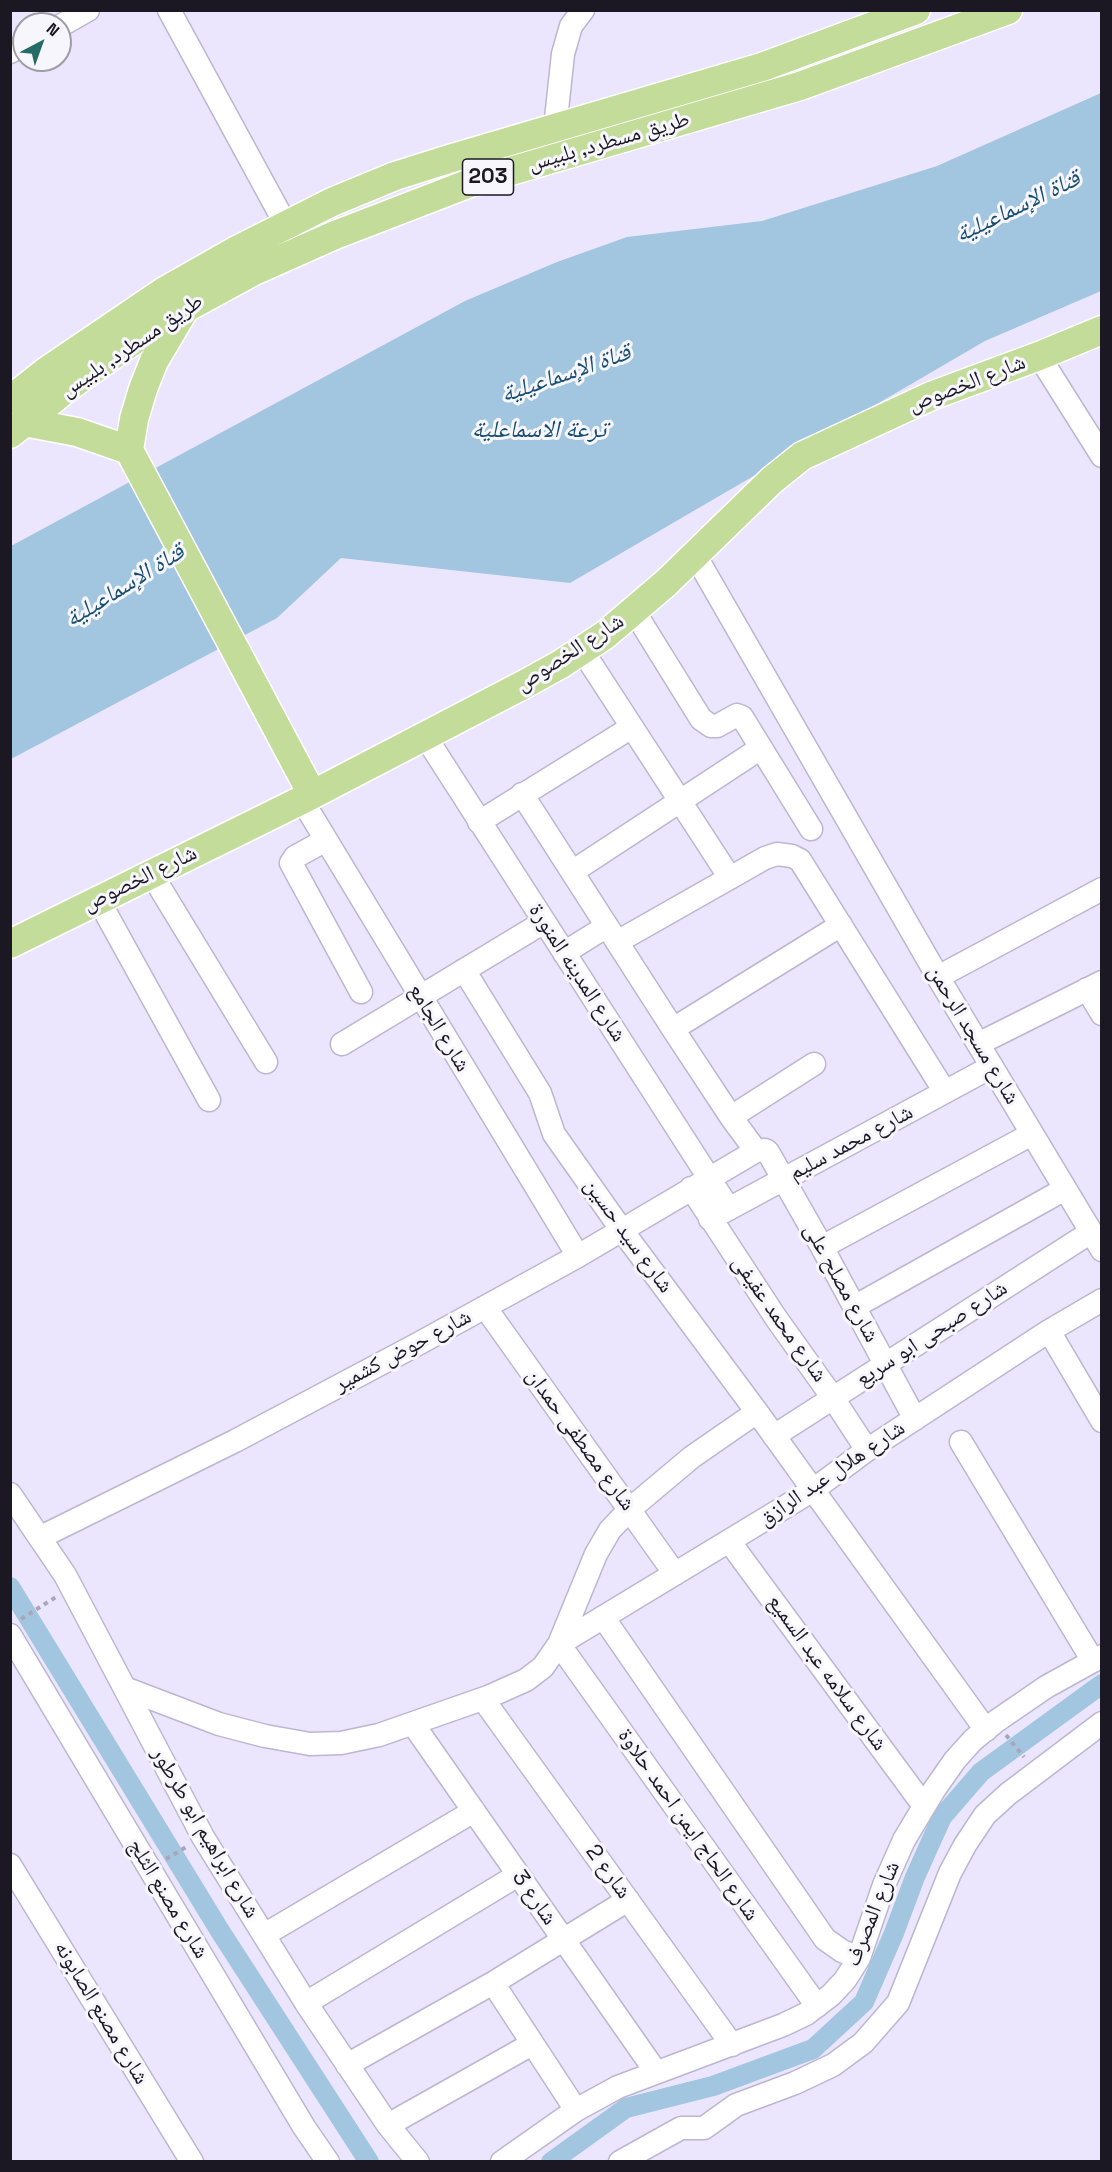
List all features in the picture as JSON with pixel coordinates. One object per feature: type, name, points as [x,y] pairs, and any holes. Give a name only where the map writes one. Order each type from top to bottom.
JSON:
[{"type":"main road","name":"طريق مسطرد, بلبيس","points":[[15,418],[67,356],[163,292],[237,250],[332,202],[395,176],[762,67],[916,10]]},
{"type":"main road","name":"طريق مسطرد, بلبيس","points":[[15,418],[186,308],[292,254],[402,208],[470,183],[800,86],[1008,10]]},
{"type":"main road","points":[[186,308],[169,333],[142,389],[134,419],[130,452],[291,753],[307,797]]},
{"type":"main road","name":"شارع الخصوص","points":[[10,944],[307,797],[523,686],[582,650],[605,635],[634,611],[772,480],[802,456],[931,396],[1101,330]]},
{"type":"main road","points":[[15,418],[77,432],[130,452]]},
{"type":"street","points":[[72,19],[88,10]]},
{"type":"street","points":[[169,10],[286,225]]},
{"type":"street","points":[[555,128],[563,54],[571,26],[583,10]]},
{"type":"street","points":[[1039,356],[1101,456]]},
{"type":"street","name":"شارع مسجد الرحمن","points":[[695,555],[938,977],[1096,1241]]},
{"type":"street","points":[[634,611],[706,724],[717,726],[737,716],[742,717],[811,830]]},
{"type":"street","points":[[582,650],[730,878]]},
{"type":"street","points":[[479,822],[632,728]]},
{"type":"street","name":"شارع المدينه المنورة","points":[[425,736],[564,953],[700,1183]]},
{"type":"street","points":[[572,872],[761,748]]},
{"type":"street","name":"شارع مصلح على","points":[[522,795],[731,1116],[784,1180],[915,1419]]},
{"type":"street","name":"شارع الجامع","points":[[307,797],[326,840],[578,1256]]},
{"type":"street","points":[[326,840],[295,857],[291,863],[360,992]]},
{"type":"street","points":[[564,953],[612,934],[730,878],[765,858],[785,854],[800,861],[945,1092]]},
{"type":"street","points":[[151,873],[266,1062]]},
{"type":"street","points":[[938,977],[1101,889]]},
{"type":"street","points":[[98,899],[209,1100]]},
{"type":"street","points":[[342,1044],[544,922]]},
{"type":"street","points":[[673,1029],[841,925]]},
{"type":"street","name":"شارع سيد حسين","points":[[464,970],[540,1093],[554,1134],[813,1490]]},
{"type":"street","points":[[978,1044],[1094,986],[1101,1014]]},
{"type":"street","points":[[731,1116],[814,1064]]},
{"type":"street","name":"شارع محمد سليم","points":[[720,1214],[991,1067]]},
{"type":"street","points":[[822,1247],[1032,1134]]},
{"type":"street","name":"شارع حوض كشمير","points":[[41,1537],[236,1441],[578,1256],[700,1183],[761,1150]]},
{"type":"street","name":"شارع محمد عفيفى","points":[[700,1183],[720,1214],[776,1318],[867,1450]]},
{"type":"street","points":[[854,1306],[1065,1189]]},
{"type":"street","name":"شارع صبحى ابو سريع","points":[[774,1436],[885,1364],[1096,1241]]},
{"type":"street","name":"شارع هلال عبد الرازق","points":[[559,1644],[813,1490],[867,1450],[1049,1331],[1101,1300]]},
{"type":"street","name":"شارع مصطفى حمدان","points":[[485,1307],[675,1574]]},
{"type":"street","points":[[1049,1331],[1101,1421]]},
{"type":"street","points":[[127,1689],[219,1724],[265,1736],[310,1744],[341,1743],[379,1735],[483,1699],[526,1680],[543,1667],[559,1644],[596,1554],[610,1530],[630,1509],[692,1457],[757,1412]]},
{"type":"street","points":[[962,1442],[1097,1659]]},
{"type":"street","points":[[813,1490],[996,1733]]},
{"type":"street","name":"شارع ابراهيم ابو طرطور","points":[[10,1494],[65,1575],[203,1837],[347,2065],[388,2125],[418,2162]]},
{"type":"street","name":"شارع سلامه عبد السميع","points":[[729,1541],[924,1806]]},
{"type":"street","points":[[603,1617],[825,1939],[842,1951],[859,1958]]},
{"type":"street","name":"شارع مصنع الثلج","points":[[14,1628],[298,2118],[328,2162]]},
{"type":"street","name":"شارع الحاج ايمن احمد حلاوة","points":[[559,1644],[817,2006]]},
{"type":"street","name":"شارع المصرف","points":[[502,2162],[576,2110],[618,2087],[783,2025],[817,2006],[845,1980],[859,1958],[884,1885],[904,1840],[955,1760],[996,1733],[1046,1687],[1097,1659]]},
{"type":"street","name":"شارع 2","points":[[483,1699],[732,2045]]},
{"type":"street","points":[[620,2162],[681,2128],[704,2128],[736,2105],[795,2083],[833,2065],[863,2043],[898,2003],[950,1873],[985,1815],[1008,1794],[1101,1723]]},
{"type":"street","name":"شارع 3","points":[[413,1724],[656,2072]]},
{"type":"street","points":[[264,1935],[474,1811]]},
{"type":"street","name":"شارع مصنع الصابونه","points":[[10,1865],[192,2162]]},
{"type":"street","points":[[306,2003],[518,1875]]},
{"type":"street","points":[[347,2065],[493,1983],[628,1900]]},
{"type":"street","points":[[493,1983],[576,2110]]},
{"type":"street","points":[[388,2125],[532,2044]]},
{"type":"path","points":[[14,1628],[42,1605]]},
{"type":"path","points":[[996,1733],[1024,1756]]},
{"type":"path","points":[[158,1864],[192,1844]]},
{"type":"water","name":"ترعة الاسماعلية","points":[[1101,93],[1101,291],[985,341],[570,583],[341,558],[277,618],[11,759],[11,546],[465,301],[557,262],[627,237],[762,221],[937,166]]},
{"type":"waterway","points":[[10,1587],[220,1931],[369,2162]]},
{"type":"waterway","points":[[551,2162],[626,2108],[713,2086],[813,2049],[864,2002],[942,1817],[981,1772],[1102,1684]]},
{"type":"water label","name":"قناة الإسماعيلية","points":[[1018,207]]},
{"type":"water label","name":"قناة الإسماعيلية","points":[[566,374]]},
{"type":"water label","name":"قناة الإسماعيلية","points":[[125,586]]}]
